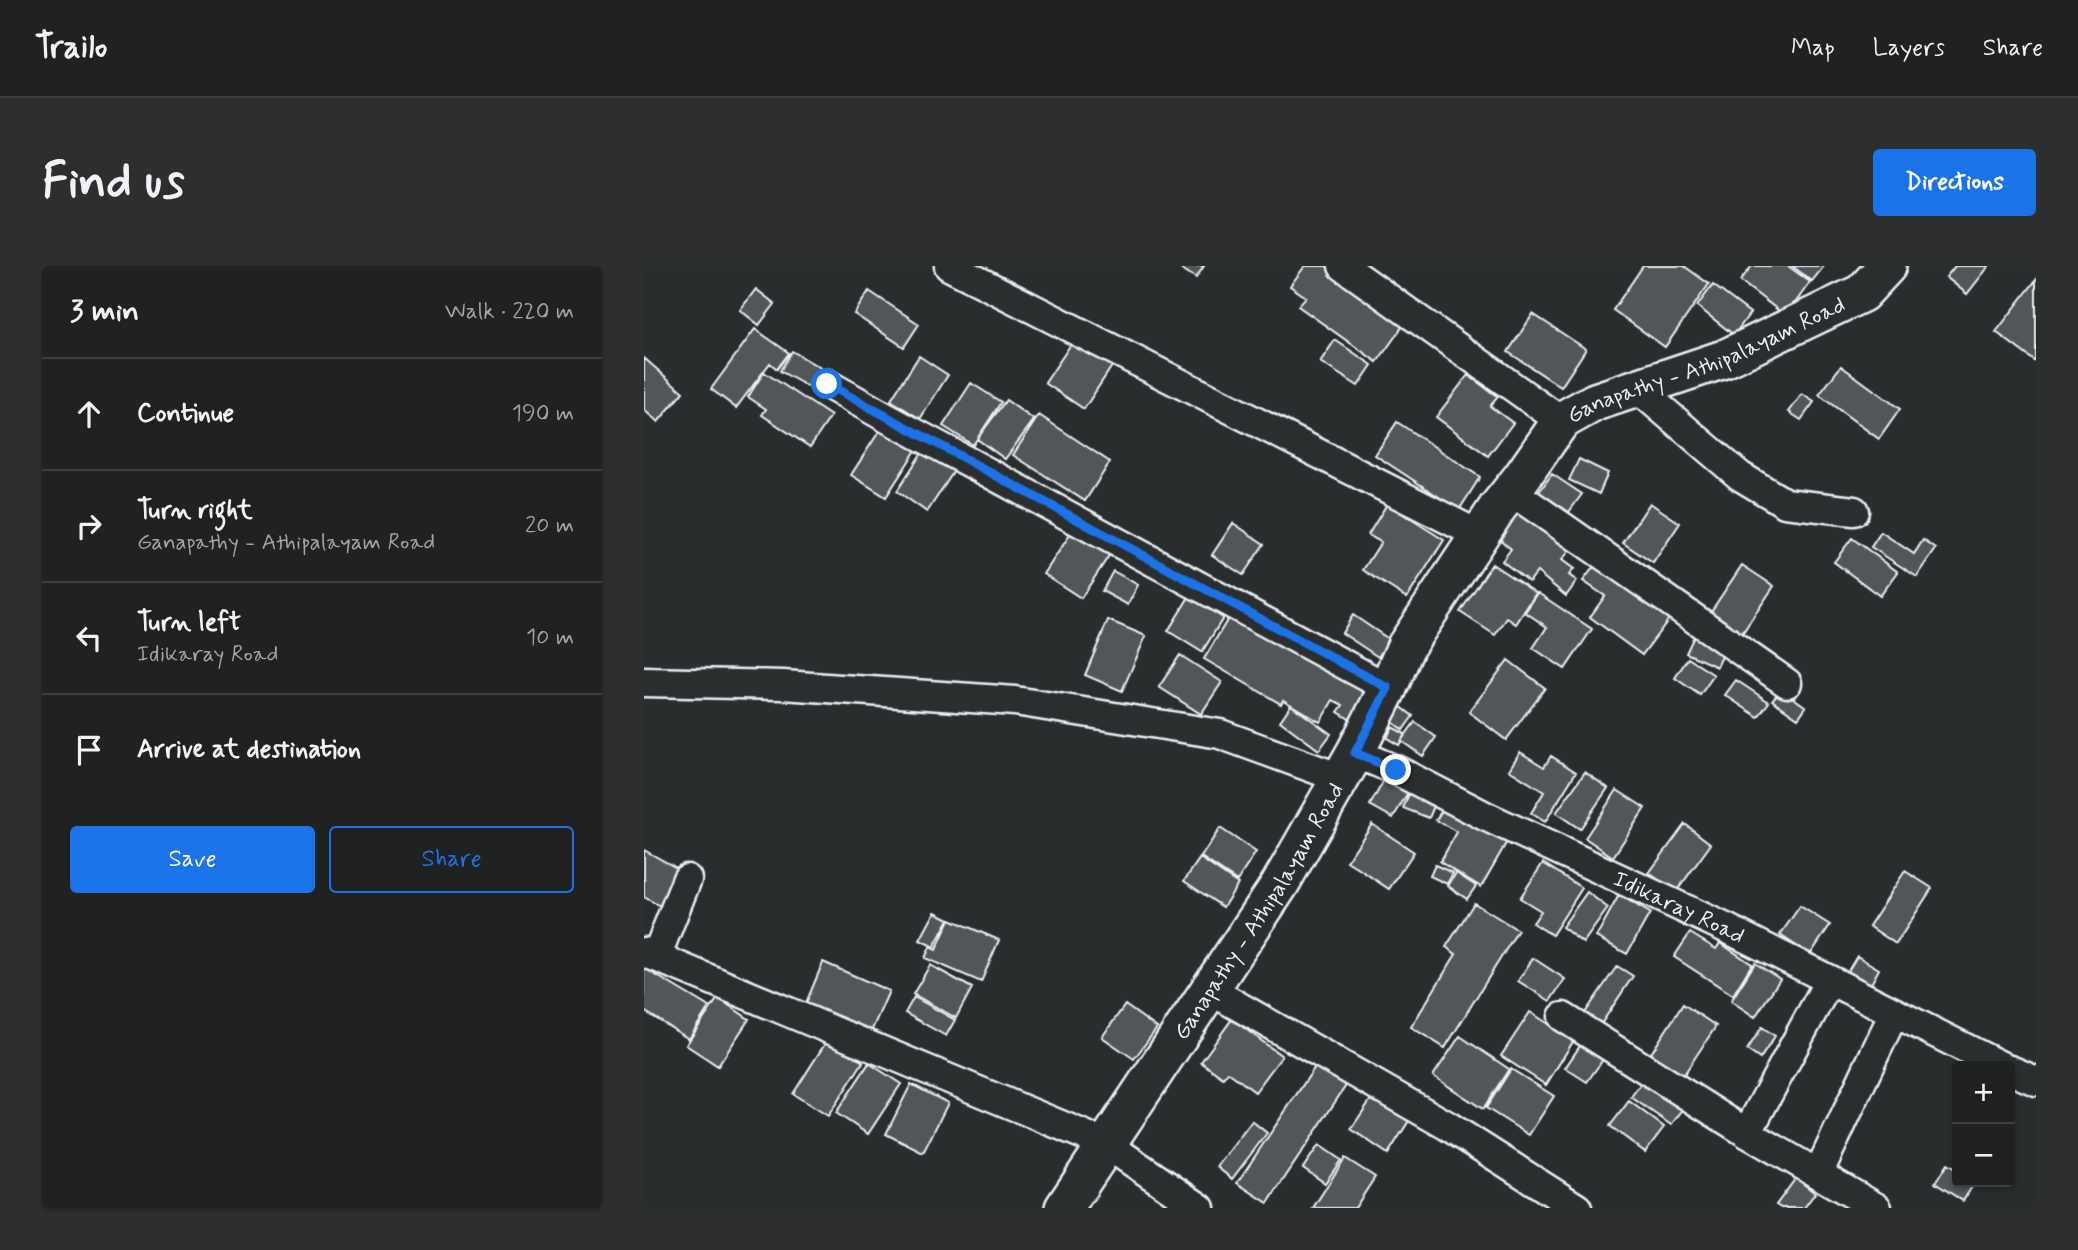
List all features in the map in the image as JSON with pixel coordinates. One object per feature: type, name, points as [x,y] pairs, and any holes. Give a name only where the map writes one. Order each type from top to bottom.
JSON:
[{"type":"main road","name":"Ganapathy - Athipalayam Road","points":[[1064,1208],[1280,884],[1348,766],[1406,646],[1479,534],[1561,421],[1595,402],[1724,359],[1862,293],[1887,266]]},
{"type":"street","points":[[949,266],[1479,534]]},
{"type":"street","points":[[1343,266],[1561,421]]},
{"type":"street","points":[[827,384],[1388,688]]},
{"type":"street","points":[[1637,388],[1740,476],[1785,503],[1854,510]]},
{"type":"street","points":[[1511,491],[1787,683]]},
{"type":"street","name":"Idikaray Road","points":[[644,682],[783,685],[1015,701],[1220,734],[1348,766],[1396,770],[1485,816],[1728,929],[1991,1061]]},
{"type":"street","points":[[687,879],[650,954],[1106,1144],[1200,1208]]},
{"type":"street","points":[[1746,1133],[1829,981]]},
{"type":"street","points":[[1209,990],[1448,1126],[1577,1208]]},
{"type":"street","points":[[1818,1174],[1894,1013]]},
{"type":"street","points":[[1563,1017],[1746,1133],[1877,1208]]},
{"type":"street","points":[[2015,1072],[2036,1081]]},
{"type":"building","points":[[1177,266],[1204,266],[1196,278]]},
{"type":"building","points":[[1305,266],[1334,266],[1407,320],[1377,362],[1298,306],[1306,297],[1290,286]]},
{"type":"building","points":[[1643,266],[1684,266],[1709,284],[1665,347],[1613,310]]},
{"type":"building","points":[[1752,266],[1788,266],[1810,282],[1786,316],[1740,281]]},
{"type":"building","points":[[1792,266],[1824,266],[1812,281]]},
{"type":"building","points":[[1955,266],[1989,266],[1967,294],[1946,277]]},
{"type":"building","points":[[2036,280],[2036,362],[1996,332]]},
{"type":"building","points":[[1713,285],[1750,313],[1734,335],[1697,306]]},
{"type":"building","points":[[756,289],[775,304],[759,325],[740,310]]},
{"type":"building","points":[[869,291],[919,324],[904,347],[854,314]]},
{"type":"building","points":[[1533,314],[1586,349],[1561,387],[1508,352]]},
{"type":"building","points":[[755,329],[789,353],[777,369],[770,363],[736,408],[711,389]]},
{"type":"building","points":[[1335,340],[1372,365],[1358,386],[1320,362]]},
{"type":"building","points":[[1073,341],[1112,366],[1084,409],[1045,383]]},
{"type":"building","points":[[792,351],[824,370],[812,389],[780,371]]},
{"type":"building","points":[[919,356],[948,375],[920,419],[891,400]]},
{"type":"building","points":[[644,358],[683,392],[658,422],[644,410]]},
{"type":"building","points":[[1841,366],[1900,409],[1879,439],[1819,395]]},
{"type":"building","points":[[764,372],[831,416],[810,447],[762,415],[766,409],[748,397]]},
{"type":"building","points":[[1468,375],[1498,397],[1490,406],[1513,423],[1488,456],[1436,417]]},
{"type":"building","points":[[971,383],[1001,402],[973,445],[943,426]]},
{"type":"building","points":[[1802,394],[1814,402],[1801,420],[1789,412]]},
{"type":"building","points":[[1006,400],[1034,420],[1005,459],[977,439]]},
{"type":"building","points":[[1039,415],[1110,462],[1085,501],[1013,455]]},
{"type":"building","points":[[1397,422],[1480,477],[1459,510],[1375,455]]},
{"type":"building","points":[[882,427],[916,450],[886,497],[851,475]]},
{"type":"building","points":[[923,451],[954,471],[927,512],[897,491]]},
{"type":"building","points":[[1579,459],[1608,473],[1599,494],[1569,480]]},
{"type":"building","points":[[1552,474],[1582,494],[1569,512],[1539,492]]},
{"type":"building","points":[[1650,503],[1680,523],[1653,563],[1623,543]]},
{"type":"building","points":[[1387,504],[1444,540],[1407,598],[1363,570],[1381,542],[1368,535]]},
{"type":"building","points":[[1516,507],[1570,550],[1562,560],[1574,569],[1569,575],[1577,581],[1566,596],[1537,572],[1529,582],[1502,561],[1511,549],[1495,535]]},
{"type":"building","points":[[1233,523],[1264,544],[1243,575],[1212,555]]},
{"type":"building","points":[[1075,527],[1112,551],[1081,598],[1044,574]]},
{"type":"building","points":[[1881,532],[1914,554],[1923,540],[1936,549],[1917,577],[1871,547]]},
{"type":"building","points":[[1852,538],[1898,572],[1880,596],[1834,562]]},
{"type":"building","points":[[1599,560],[1672,615],[1642,655],[1590,617],[1605,596],[1583,581]]},
{"type":"building","points":[[1492,564],[1536,593],[1516,624],[1507,618],[1495,635],[1460,612]]},
{"type":"building","points":[[1742,565],[1774,586],[1741,635],[1710,613]]},
{"type":"building","points":[[1113,571],[1138,585],[1128,605],[1102,591]]},
{"type":"building","points":[[1538,593],[1592,629],[1565,669],[1533,648],[1547,627],[1525,612]]},
{"type":"building","points":[[1189,597],[1223,618],[1202,652],[1168,631]]},
{"type":"building","points":[[1232,612],[1367,692],[1351,720],[1338,712],[1343,705],[1333,700],[1320,722],[1283,700],[1281,704],[1204,659]]},
{"type":"building","points":[[1353,615],[1390,640],[1378,657],[1342,633]]},
{"type":"building","points":[[1108,620],[1146,636],[1122,691],[1085,675]]},
{"type":"building","points":[[1696,632],[1727,646],[1717,667],[1686,653]]},
{"type":"building","points":[[1180,655],[1222,682],[1201,714],[1159,687]]},
{"type":"building","points":[[1688,658],[1714,675],[1700,695],[1675,678]]},
{"type":"building","points":[[1508,660],[1545,688],[1506,740],[1469,712]]},
{"type":"building","points":[[1736,680],[1769,702],[1758,717],[1725,695]]},
{"type":"building","points":[[1781,689],[1806,707],[1798,718],[1772,700]]},
{"type":"building","points":[[1291,705],[1331,734],[1319,750],[1280,721]]},
{"type":"building","points":[[1400,706],[1413,716],[1403,730],[1390,720]]},
{"type":"building","points":[[1415,722],[1436,737],[1423,756],[1401,741]]},
{"type":"building","points":[[1392,727],[1405,734],[1399,745],[1387,738]]},
{"type":"building","points":[[1520,752],[1544,767],[1551,756],[1576,772],[1545,822],[1531,813],[1544,792],[1509,770]]},
{"type":"building","points":[[1585,772],[1608,788],[1580,829],[1556,813]]},
{"type":"building","points":[[1387,775],[1410,789],[1393,818],[1370,805]]},
{"type":"building","points":[[1411,789],[1437,799],[1429,818],[1403,808]]},
{"type":"building","points":[[1617,790],[1645,808],[1613,857],[1585,838]]},
{"type":"building","points":[[1447,802],[1509,838],[1481,887],[1440,862],[1457,832],[1436,820]]},
{"type":"building","points":[[1372,824],[1414,852],[1389,889],[1347,861]]},
{"type":"building","points":[[1685,824],[1711,844],[1676,892],[1649,873]]},
{"type":"building","points":[[1220,828],[1256,852],[1237,881],[1201,857]]},
{"type":"building","points":[[644,850],[680,870],[660,906],[644,897]]},
{"type":"building","points":[[1200,858],[1238,884],[1223,907],[1184,881]]},
{"type":"building","points":[[1543,863],[1582,888],[1552,935],[1533,923],[1541,911],[1520,898]]},
{"type":"building","points":[[1435,865],[1453,873],[1447,884],[1430,876]]},
{"type":"building","points":[[1905,871],[1932,888],[1896,944],[1869,926]]},
{"type":"building","points":[[1456,873],[1476,886],[1467,899],[1448,886]]},
{"type":"building","points":[[1587,892],[1608,908],[1583,943],[1562,927]]},
{"type":"building","points":[[1619,895],[1650,913],[1627,954],[1596,937]]},
{"type":"building","points":[[1474,903],[1518,930],[1445,1048],[1411,1027],[1456,954],[1446,947]]},
{"type":"building","points":[[1800,906],[1830,925],[1810,955],[1780,935]]},
{"type":"building","points":[[935,912],[949,919],[934,947],[920,940]]},
{"type":"building","points":[[950,919],[999,940],[981,982],[925,958],[930,947],[936,950]]},
{"type":"building","points":[[1690,933],[1716,949],[1720,943],[1752,964],[1733,995],[1674,957]]},
{"type":"building","points":[[1857,956],[1879,969],[1871,984],[1848,971]]},
{"type":"building","points":[[1533,958],[1565,979],[1550,1001],[1518,981]]},
{"type":"building","points":[[823,962],[889,991],[871,1032],[806,1003]]},
{"type":"building","points":[[1755,963],[1780,979],[1755,1017],[1731,1001]]},
{"type":"building","points":[[930,965],[972,988],[956,1018],[913,994]]},
{"type":"building","points":[[1617,966],[1633,976],[1601,1024],[1585,1013]]},
{"type":"building","points":[[644,968],[709,1007],[689,1039],[644,1011]]},
{"type":"building","points":[[914,997],[955,1020],[946,1036],[905,1013]]},
{"type":"building","points":[[718,998],[749,1019],[718,1066],[686,1045]]},
{"type":"building","points":[[1683,1004],[1716,1026],[1683,1076],[1650,1055]]},
{"type":"building","points":[[1125,1005],[1157,1028],[1134,1059],[1102,1037]]},
{"type":"building","points":[[1530,1012],[1574,1040],[1546,1085],[1501,1056]]},
{"type":"building","points":[[1232,1019],[1282,1056],[1255,1092],[1228,1072],[1223,1078],[1201,1062]]},
{"type":"building","points":[[1762,1027],[1775,1036],[1760,1059],[1747,1050]]},
{"type":"building","points":[[1460,1036],[1509,1069],[1483,1109],[1433,1076]]},
{"type":"building","points":[[828,1039],[863,1062],[828,1116],[793,1094]]},
{"type":"building","points":[[1582,1043],[1604,1058],[1587,1082],[1565,1068]]},
{"type":"building","points":[[869,1063],[901,1084],[868,1134],[836,1113]]},
{"type":"building","points":[[1317,1064],[1347,1084],[1268,1203],[1237,1183]]},
{"type":"building","points":[[1511,1069],[1554,1096],[1529,1135],[1486,1108]]},
{"type":"building","points":[[1644,1079],[1684,1108],[1671,1125],[1631,1097]]},
{"type":"building","points":[[911,1084],[948,1103],[923,1153],[886,1134]]},
{"type":"building","points":[[1374,1095],[1410,1119],[1388,1154],[1351,1129]]},
{"type":"building","points":[[1629,1101],[1664,1127],[1645,1152],[1610,1126]]},
{"type":"building","points":[[1252,1121],[1267,1133],[1232,1179],[1217,1167]]},
{"type":"building","points":[[1319,1145],[1341,1160],[1325,1183],[1303,1168]]},
{"type":"building","points":[[1345,1158],[1375,1177],[1355,1208],[1313,1208]]},
{"type":"building","points":[[1947,1164],[1952,1167],[1952,1187],[1972,1187],[1963,1201],[1935,1183]]},
{"type":"building","points":[[1796,1178],[1815,1193],[1804,1208],[1781,1208],[1776,1205]]},
{"type":"route","points":[[827,384],[1388,688],[1355,753],[1396,770]]}]
